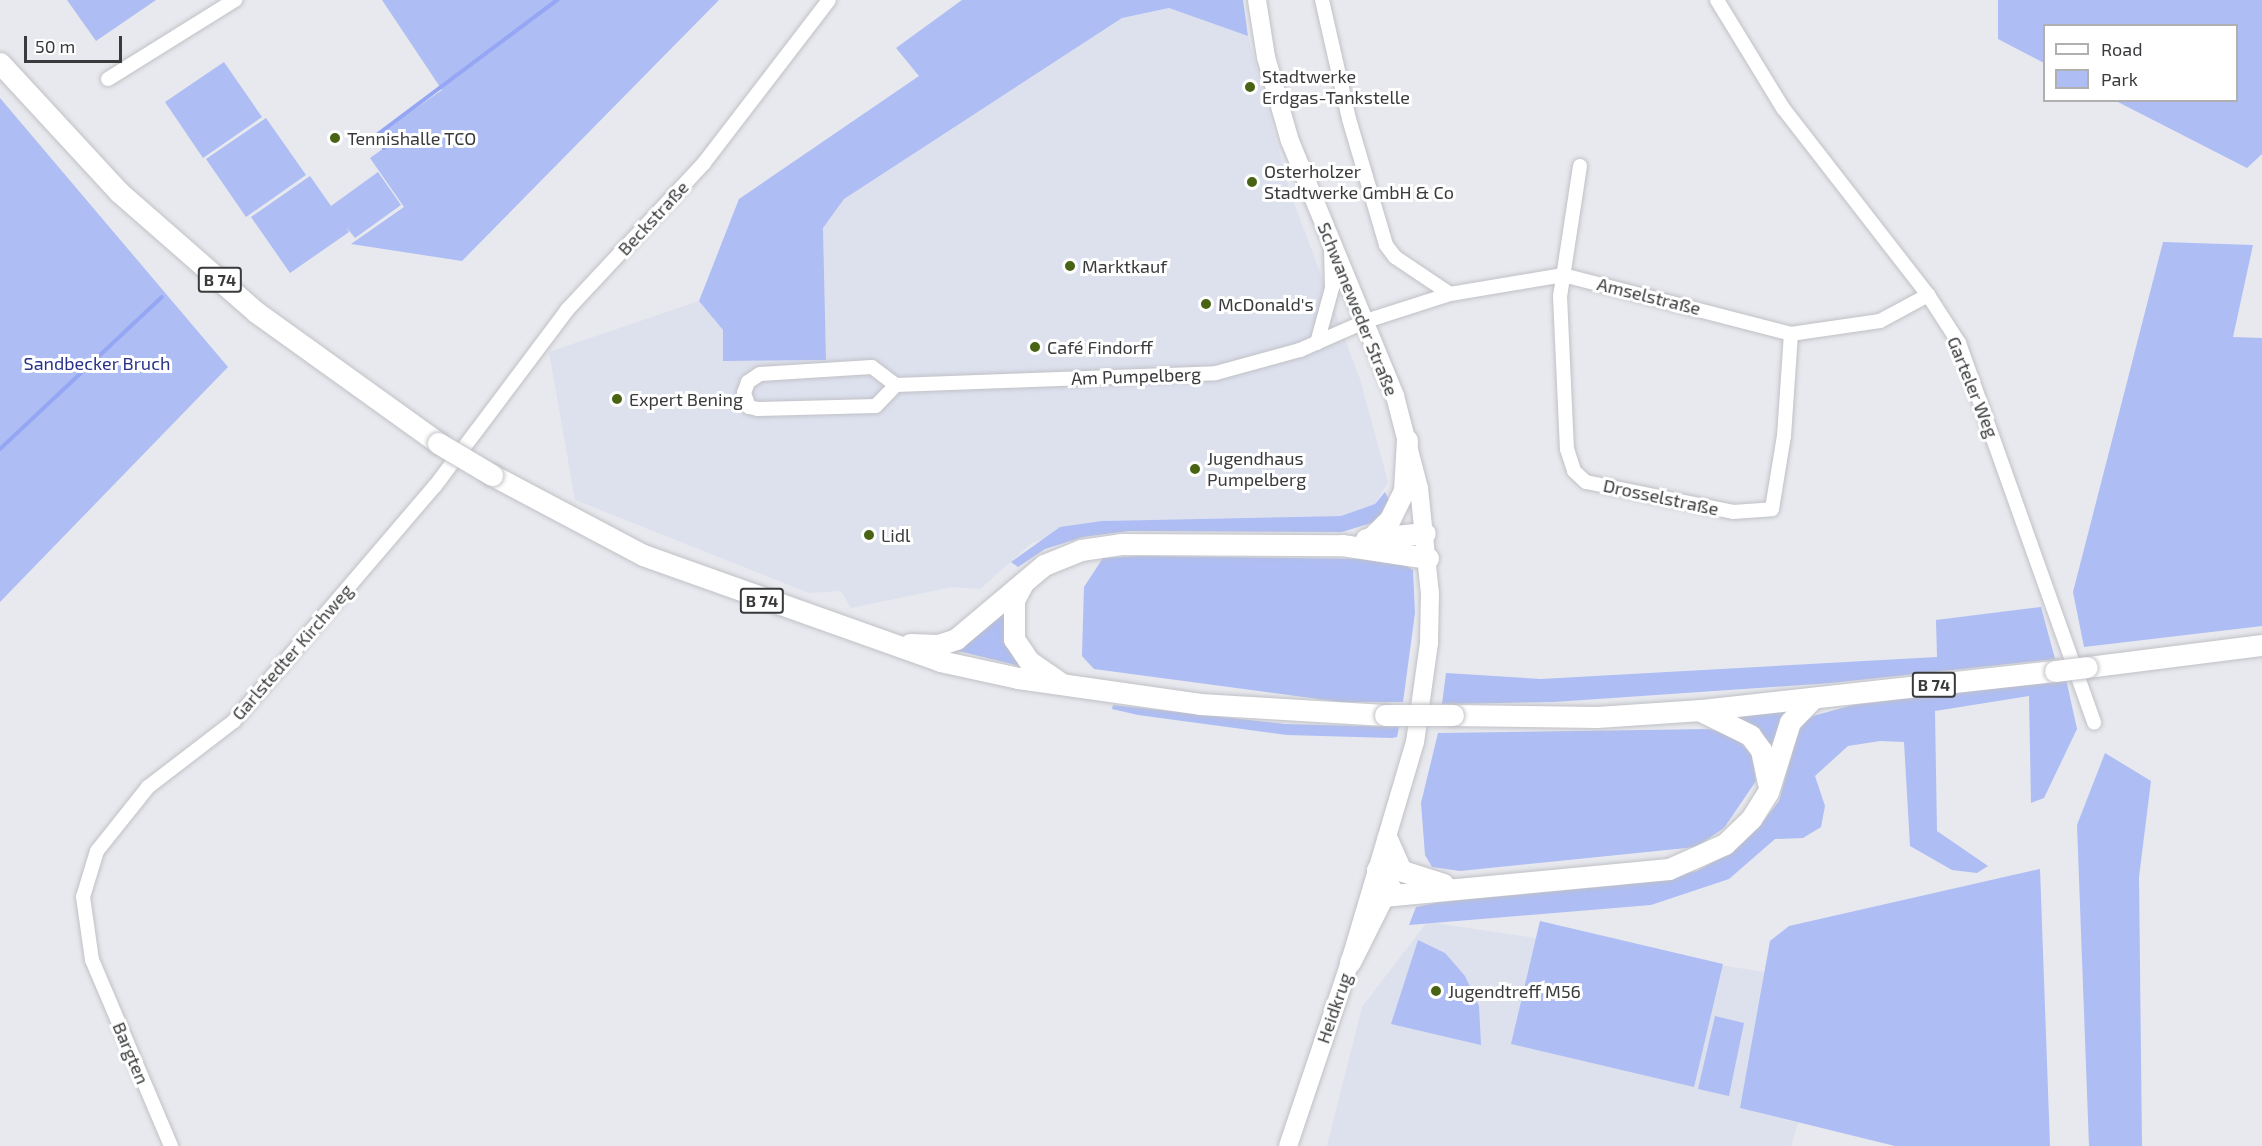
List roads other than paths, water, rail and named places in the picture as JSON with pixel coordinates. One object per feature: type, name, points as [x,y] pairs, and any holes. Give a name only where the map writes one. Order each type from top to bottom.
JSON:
[{"type":"main road","name":"Schwaneweder Straße","points":[[1257,0],[1280,110],[1331,242],[1366,321],[1407,440],[1425,533],[1428,558],[1429,643],[1422,705],[1377,870]]},
{"type":"main road","name":"B 74","points":[[0,63],[119,192],[255,312],[438,443],[492,475],[643,555],[940,661],[1062,684],[1200,704],[1385,715],[1597,717],[1812,699],[2262,645]]},
{"type":"main road","points":[[1372,537],[1390,519],[1404,490],[1407,440]]},
{"type":"main road","points":[[1342,545],[1372,537],[1425,533]]},
{"type":"main road","points":[[882,642],[938,645],[956,639],[974,629],[1044,565],[1081,550],[1120,544],[1342,545],[1428,558]]},
{"type":"main road","points":[[1024,581],[1014,600],[1014,639],[1029,661],[1062,684]]},
{"type":"main road","points":[[1350,962],[1383,896],[1394,892],[1669,869],[1725,844],[1751,819],[1768,792],[1790,722],[1812,699]]},
{"type":"main road","points":[[1701,710],[1750,735],[1766,766],[1768,792]]},
{"type":"main road","points":[[1387,839],[1401,870]]},
{"type":"main road","points":[[1377,870],[1401,870],[1452,887]]},
{"type":"main road","points":[[1377,870],[1394,892]]},
{"type":"main road","name":"Heidkrug","points":[[1288,1146],[1350,962],[1377,870]]},
{"type":"street","points":[[108,79],[235,0]]},
{"type":"street","name":"Beckstraße","points":[[477,436],[567,310],[704,164],[829,0]]},
{"type":"street","points":[[1322,0],[1349,119],[1386,244],[1395,257],[1450,294]]},
{"type":"street","name":"Garteler Weg","points":[[1718,0],[1783,108],[1928,295],[1959,343],[2094,723]]},
{"type":"street","points":[[1563,275],[1580,166]]},
{"type":"street","points":[[1317,343],[1332,288],[1331,242]]},
{"type":"street","name":"Amselstraße","points":[[1366,321],[1450,294],[1563,275],[1791,334],[1880,321],[1928,295]]},
{"type":"street","name":"Drosselstraße","points":[[1563,275],[1560,296],[1567,449],[1574,471],[1586,482],[1733,512],[1772,509],[1784,436],[1791,334]]},
{"type":"street","name":"Am Pumpelberg","points":[[896,385],[1216,373],[1317,343],[1366,321]]},
{"type":"street","points":[[872,367],[896,385],[876,406],[758,409],[749,407],[744,393],[748,382],[760,374],[849,368],[872,367]]},
{"type":"street","name":"Garlstedter Kirchweg","points":[[92,960],[82,897],[97,852],[148,787],[234,721],[477,436]]},
{"type":"street","name":"Bargten","points":[[92,960],[171,1146]]},
{"type":"waterway","points":[[384,148],[378,134],[557,0]]},
{"type":"waterway","points":[[0,449],[162,297]]},
{"type":"place","name":"Stadtwerke Erdgas-Tankstelle","points":[[1250,87]]},
{"type":"place","name":"Tennishalle TCO","points":[[335,138]]},
{"type":"place","name":"Osterholzer Stadtwerke GmbH & Co","points":[[1252,182]]},
{"type":"place","name":"Marktkauf","points":[[1070,266]]},
{"type":"place","name":"McDonald's","points":[[1206,304]]},
{"type":"place","name":"Café Findorff","points":[[1035,347]]},
{"type":"place","name":"Expert Bening","points":[[617,399]]},
{"type":"place","name":"Jugendhaus Pumpelberg","points":[[1195,469]]},
{"type":"place","name":"Lidl","points":[[869,535]]},
{"type":"place","name":"Jugendtreff M56","points":[[1436,991]]},
{"type":"park label","name":"Sandbecker Bruch","points":[[97,363]]}]
